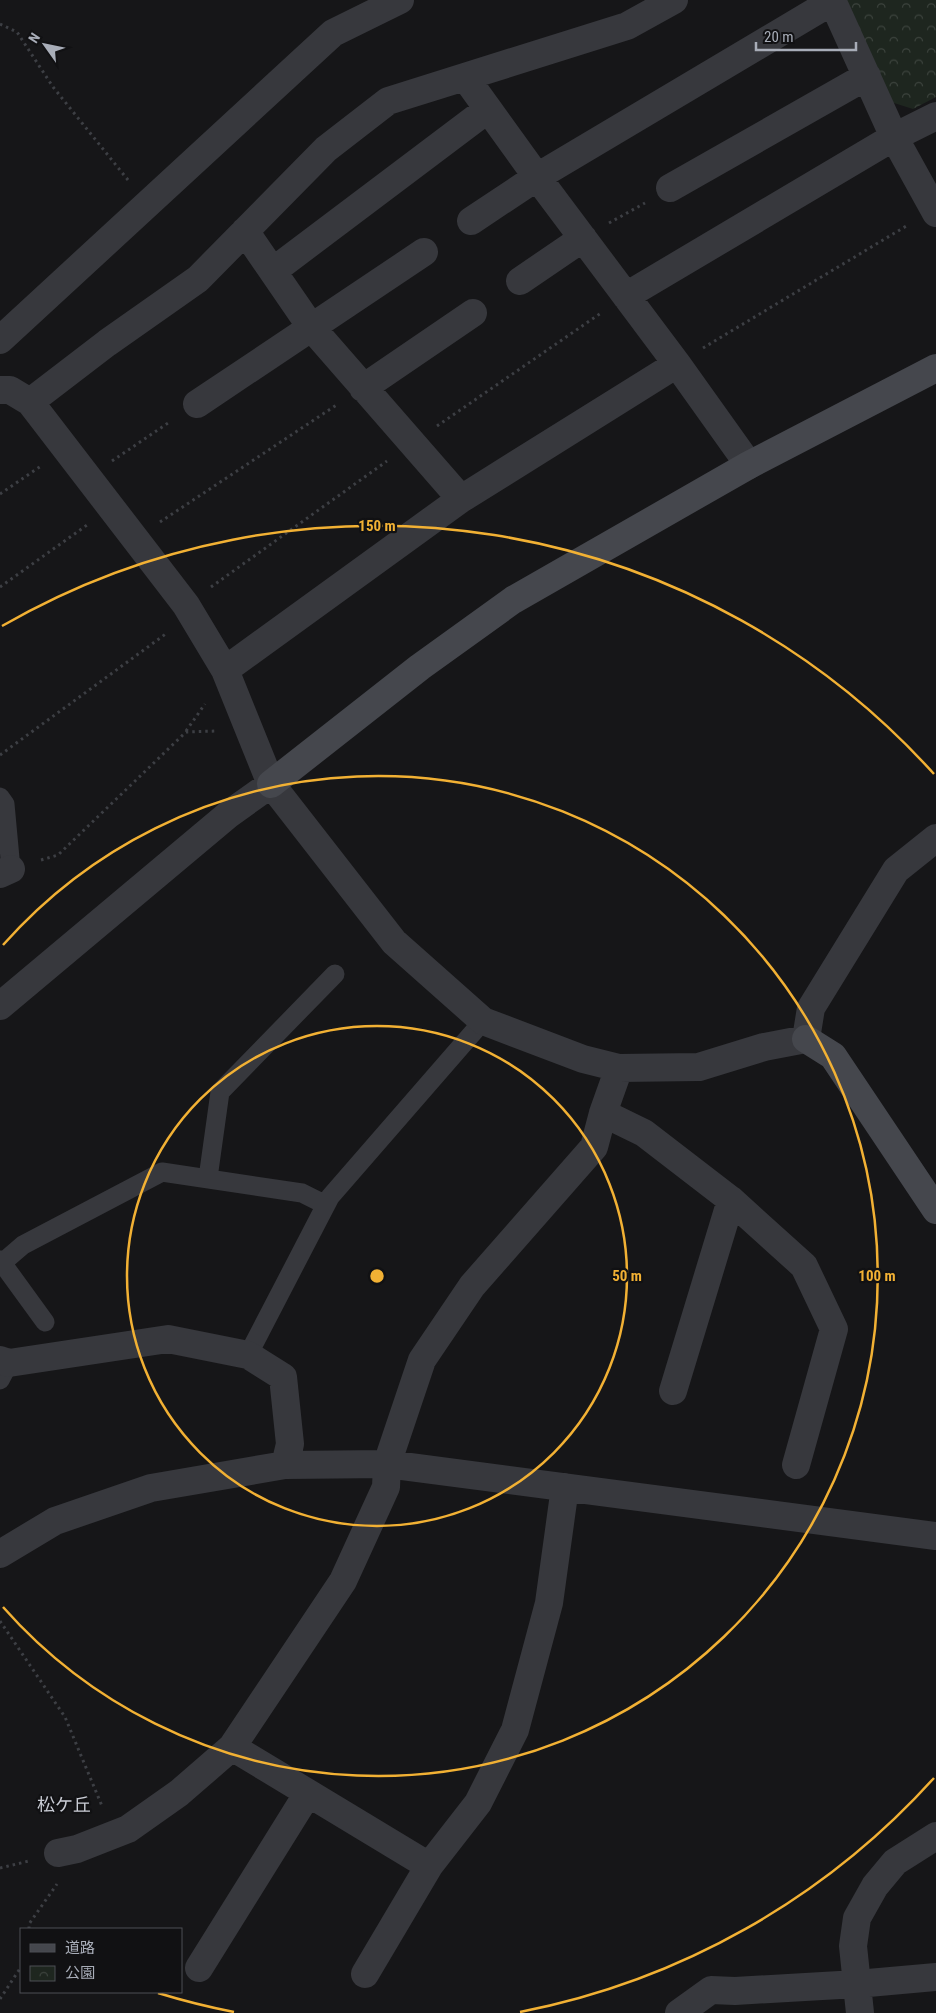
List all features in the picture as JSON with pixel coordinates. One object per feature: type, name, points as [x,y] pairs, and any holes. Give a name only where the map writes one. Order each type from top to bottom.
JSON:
[{"type":"street","points":[[0,340],[333,33],[400,0]]},
{"type":"street","points":[[30,402],[107,343],[198,279],[326,150],[388,101],[627,26],[674,0]]},
{"type":"street","points":[[471,222],[537,177],[832,1],[894,137],[935,211]]},
{"type":"street","points":[[670,188],[866,76]]},
{"type":"street","points":[[465,77],[537,177],[677,364],[749,465]]},
{"type":"street","points":[[273,271],[488,109]]},
{"type":"street","points":[[626,296],[894,137],[936,116]]},
{"type":"street","points":[[245,231],[311,327],[461,500]]},
{"type":"street","points":[[520,281],[583,238]]},
{"type":"street","points":[[197,404],[424,252]]},
{"type":"street","points":[[364,388],[473,313]]},
{"type":"street","points":[[225,670],[461,500],[677,364]]},
{"type":"street","points":[[0,1006],[229,814],[271,784],[420,666],[513,600],[749,465],[936,368]]},
{"type":"street","points":[[0,390],[10,390],[30,402],[186,604],[225,670],[271,784],[394,942],[483,1021],[583,1059],[619,1068],[699,1067],[764,1047],[806,1040],[833,1056],[936,1210]]},
{"type":"street","points":[[806,1040],[811,1008],[896,870],[936,838]]},
{"type":"street","points":[[58,1853],[77,1849],[128,1829],[179,1793],[232,1747],[343,1581],[386,1487],[387,1464],[422,1360],[472,1286],[594,1147],[603,1113],[619,1068]]},
{"type":"street","points":[[603,1113],[644,1133],[731,1200],[804,1266],[834,1329],[796,1465]]},
{"type":"street","points":[[673,1391],[731,1200]]},
{"type":"street","points":[[3,1368],[168,1339],[248,1355],[283,1377],[290,1444],[286,1465]]},
{"type":"street","points":[[0,1554],[55,1522],[151,1488],[286,1465],[387,1464],[936,1536]]},
{"type":"street","points":[[365,1974],[429,1866],[478,1803],[515,1730],[549,1603],[565,1487]]},
{"type":"street","points":[[232,1747],[429,1866]]},
{"type":"street","points":[[200,1968],[308,1793]]},
{"type":"street","points":[[860,2013],[853,1946],[857,1918],[875,1886],[895,1862],[936,1836]]},
{"type":"street","points":[[679,2013],[711,1990],[734,1991],[857,1984],[936,1977]]},
{"type":"lane","points":[[0,797],[5,804],[6,871]]},
{"type":"lane","points":[[208,1178],[220,1092],[335,974]]},
{"type":"lane","points":[[248,1355],[330,1196],[483,1021]]},
{"type":"lane","points":[[45,1322],[1,1262],[23,1245],[162,1172],[302,1193],[326,1205]]},
{"type":"path","points":[[0,24],[17,32],[53,87],[148,204]]},
{"type":"path","points":[[583,238],[670,188]]},
{"type":"path","points":[[677,364],[935,211]]},
{"type":"path","points":[[134,538],[364,388]]},
{"type":"path","points":[[89,477],[197,404]]},
{"type":"path","points":[[0,494],[66,448]]},
{"type":"path","points":[[0,587],[111,508]]},
{"type":"path","points":[[0,755],[192,615]]},
{"type":"path","points":[[6,871],[58,854],[186,732],[229,731],[252,738]]},
{"type":"path","points":[[0,1621],[65,1717],[114,1834]]},
{"type":"path","points":[[29,1928],[29,1924],[61,1878],[58,1853]]},
{"type":"path","points":[[0,1999],[20,1969]]},
{"type":"green space","points":[[844,0],[936,0],[936,97],[913,109],[891,102]]},
{"type":"district","name":"松ケ丘","points":[[64,1805]]}]
